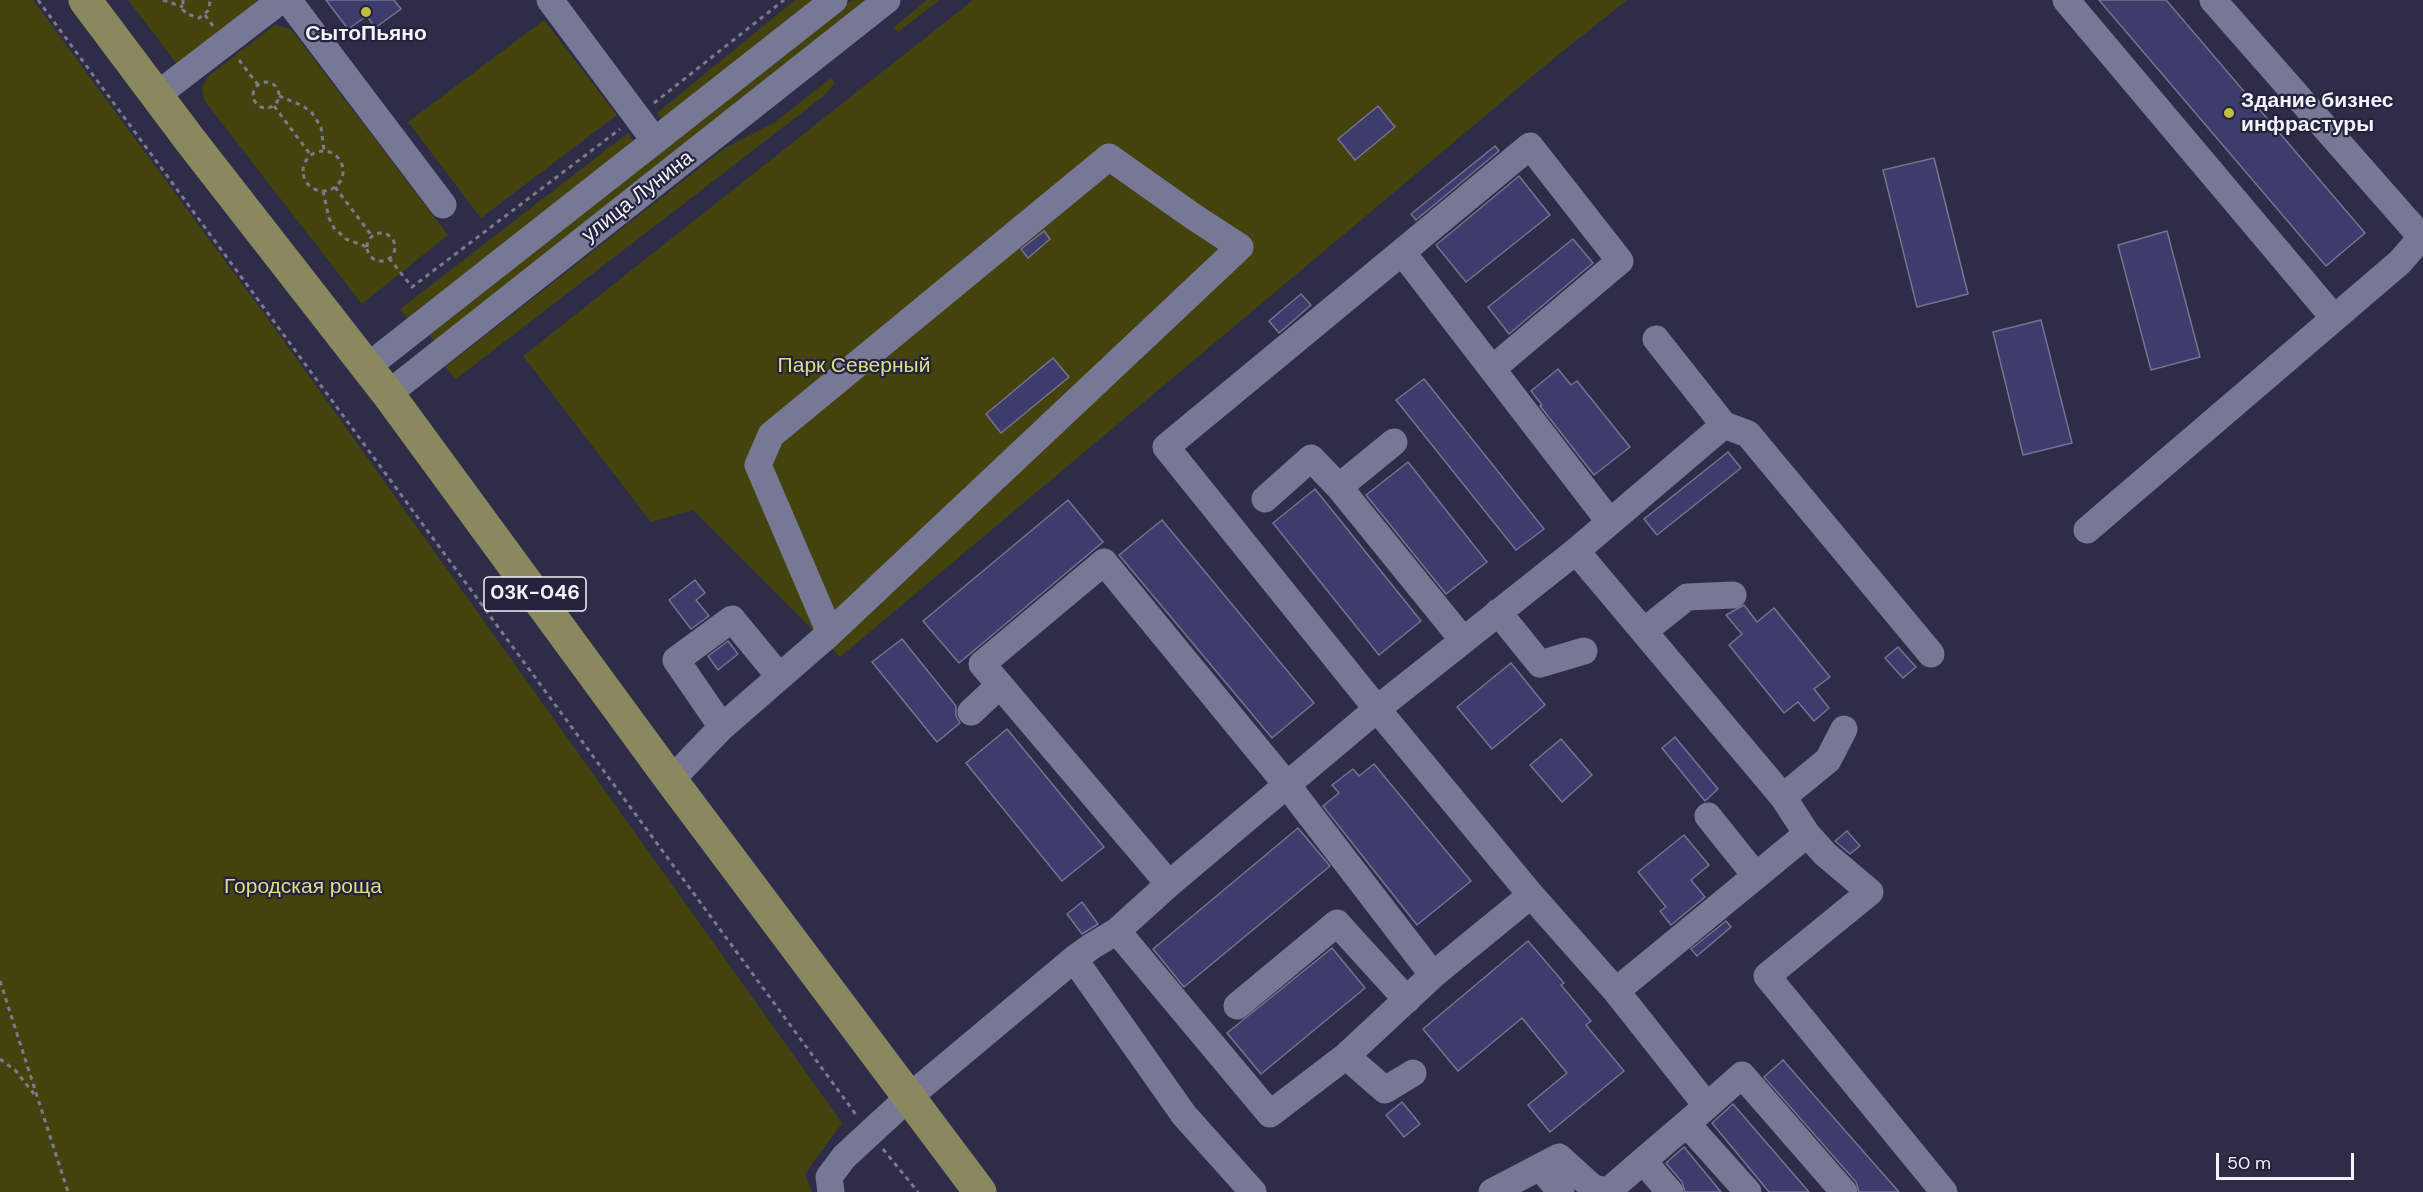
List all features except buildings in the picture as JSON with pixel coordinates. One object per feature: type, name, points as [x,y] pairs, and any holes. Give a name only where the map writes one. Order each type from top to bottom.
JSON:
[{"type":"main road","name":"03К-046","points":[[86,0],[388,394],[671,780],[980,1192]]},
{"type":"street","points":[[157,95],[281,0]]},
{"type":"street","points":[[288,0],[443,206]]},
{"type":"street","points":[[550,0],[655,141]]},
{"type":"street","name":"улица Лунина","points":[[367,367],[834,0]]},
{"type":"street","name":"улица Лунина","points":[[388,394],[887,0]]},
{"type":"street","points":[[2066,0],[2334,318]]},
{"type":"street","points":[[2087,530],[2334,318],[2406,255],[2419,240],[2417,232],[2213,0]]},
{"type":"street","points":[[1492,369],[1620,261],[1530,146],[1166,447],[1377,710],[1531,895],[1616,991],[1748,1192]]},
{"type":"street","points":[[671,780],[722,727],[830,633],[1240,247],[1109,157],[771,435],[758,465],[830,633]]},
{"type":"street","points":[[1402,252],[1609,521]]},
{"type":"street","points":[[1656,339],[1724,425],[1748,434],[1930,654]]},
{"type":"street","points":[[831,1192],[829,1177],[844,1157],[909,1097],[1074,959],[1117,931],[1287,785],[1463,640],[1576,551],[1724,425]]},
{"type":"street","points":[[1339,487],[1394,441]]},
{"type":"street","points":[[1265,499],[1311,458],[1339,487],[1463,640]]},
{"type":"street","points":[[1576,551],[1783,797],[1807,834],[1825,854],[1870,892],[1767,976],[1944,1192]]},
{"type":"street","points":[[1169,884],[982,664],[1104,562],[1287,785],[1433,975]]},
{"type":"street","points":[[1647,628],[1687,597],[1733,595]]},
{"type":"street","points":[[1498,612],[1540,664],[1584,651]]},
{"type":"street","points":[[722,727],[676,660],[732,618],[780,676]]},
{"type":"street","points":[[971,712],[1000,685]]},
{"type":"street","points":[[1783,797],[1828,760],[1844,729]]},
{"type":"street","points":[[1708,816],[1756,876]]},
{"type":"street","points":[[1616,991],[1807,834]]},
{"type":"street","points":[[1117,931],[1270,1114],[1346,1056],[1433,975],[1531,895]]},
{"type":"street","points":[[1237,1006],[1336,923],[1407,1000]]},
{"type":"street","points":[[1074,959],[1184,1115],[1253,1192]]},
{"type":"street","points":[[1346,1056],[1385,1090],[1413,1073]]},
{"type":"street","points":[[1492,1192],[1559,1157],[1593,1188],[1608,1191],[1742,1075],[1844,1192]]},
{"type":"street","points":[[1644,1162],[1670,1192]]},
{"type":"street","points":[[1540,1167],[1561,1192]]},
{"type":"path","points":[[38,0],[870,1132],[918,1192]]},
{"type":"path","points":[[164,0],[183,7]]},
{"type":"path","points":[[183,0],[183,7],[187,14],[199,18],[209,10],[210,0]]},
{"type":"path","points":[[389,258],[412,287],[637,116],[784,0]]},
{"type":"path","points":[[263,82],[269,82],[278,90],[279,96],[274,106],[268,109],[257,106],[252,95],[254,89],[263,82]]},
{"type":"path","points":[[279,96],[303,106],[312,113],[321,127],[324,150]]},
{"type":"path","points":[[274,106],[310,154]]},
{"type":"path","points":[[324,150],[331,152],[341,161],[343,175],[335,187],[323,191],[315,189],[305,180],[303,166],[310,154],[324,150]]},
{"type":"path","points":[[335,187],[372,236]]},
{"type":"path","points":[[323,191],[329,218],[334,228],[345,239],[367,246]]},
{"type":"path","points":[[384,233],[394,241],[393,253],[389,258],[377,260],[372,258],[367,246],[372,236],[384,233]]},
{"type":"path","points":[[0,981],[68,1192]]},
{"type":"path","points":[[0,1059],[16,1071],[36,1097]]},
{"type":"green space","name":"Городская роща","points":[[0,0],[33,0],[287,345],[842,1123],[805,1174],[812,1192],[0,1192]]},
{"type":"green space","points":[[128,0],[259,0],[177,64]]},
{"type":"green space","points":[[795,0],[821,0],[665,120],[660,117],[657,113]]},
{"type":"green space","points":[[852,0],[867,0],[435,342],[429,335]]},
{"type":"green space","points":[[927,0],[940,0],[898,32],[893,28]]},
{"type":"green space","name":"Парк Северный","points":[[973,0],[1627,0],[1553,59],[840,657],[693,510],[651,522],[523,356]]},
{"type":"green space","points":[[544,20],[617,115],[481,218],[408,122]]},
{"type":"green space","points":[[275,25],[291,29],[448,235],[362,304],[204,100],[202,88],[207,77]]},
{"type":"green space","points":[[831,78],[835,83],[825,95],[456,379],[445,367],[725,148],[775,122]]},
{"type":"green space","points":[[628,133],[634,142],[410,321],[400,309]]},
{"type":"place","name":"СытоПьяно","points":[[366,12]]},
{"type":"place","name":"Здание бизнес инфрастуры","points":[[2229,113]]}]
